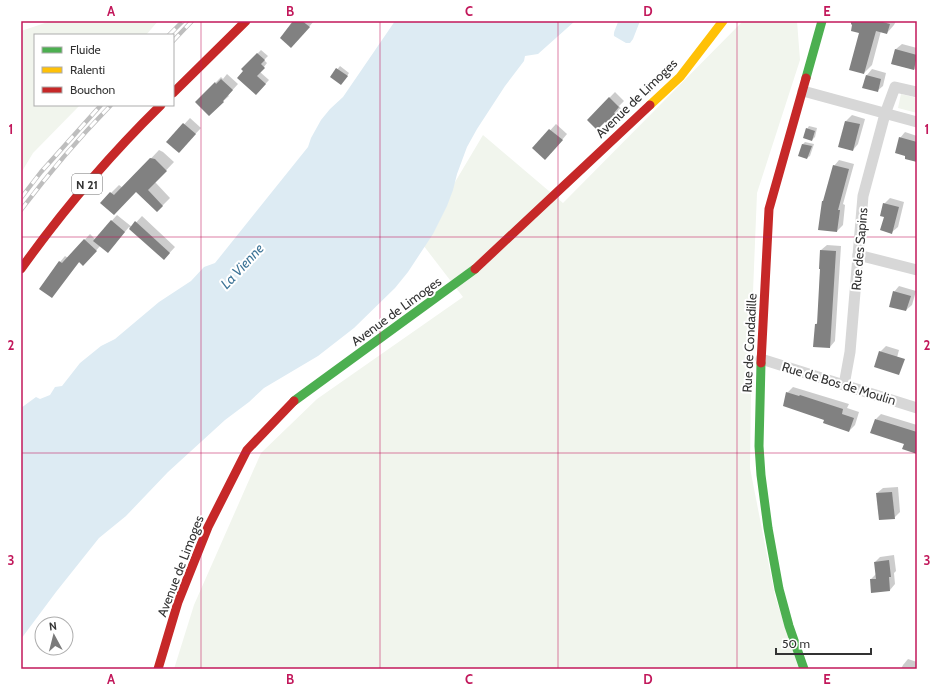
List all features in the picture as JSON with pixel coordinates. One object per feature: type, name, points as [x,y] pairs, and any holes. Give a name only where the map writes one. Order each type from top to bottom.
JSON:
[{"type":"main road","points":[[174,92],[246,21]]},
{"type":"main road","name":"Avenue de Limoges","points":[[158,669],[178,602],[208,527],[247,450],[295,400],[472,272],[680,76],[723,21]]},
{"type":"main road","name":"Rue de Condadille","points":[[804,669],[789,626],[781,596],[768,528],[759,446],[761,359],[769,209],[822,21]]},
{"type":"main road","name":"N 21","points":[[21,269],[36,247],[75,198],[115,152],[160,106]]},
{"type":"street","name":"Rue des Sapins","points":[[844,385],[850,352],[863,196],[885,114],[895,87],[917,92]]},
{"type":"street","points":[[803,91],[917,122]]},
{"type":"street","points":[[858,255],[917,270]]},
{"type":"street","name":"Rue de Bos de Moulin","points":[[761,359],[917,408]]},
{"type":"shaded area","points":[[51,21],[158,21],[147,34],[34,34],[34,106],[79,106],[33,153],[21,173],[21,31]]},
{"type":"shaded area","points":[[743,21],[797,21],[800,60],[757,193],[752,317],[750,468],[775,596],[799,669],[174,669],[194,605],[261,453],[317,399],[463,297],[420,241],[483,135],[563,203]]},
{"type":"shaded area","points":[[901,94],[917,98],[917,113],[898,108]]},
{"type":"water","name":"La Vienne","points":[[395,21],[575,21],[538,54],[525,56],[524,61],[505,86],[467,147],[447,206],[433,234],[408,272],[395,288],[354,328],[318,356],[264,388],[249,402],[225,420],[168,472],[126,516],[99,538],[38,616],[34,616],[34,622],[21,639],[21,408],[36,397],[40,399],[50,395],[55,387],[62,386],[80,363],[101,346],[115,339],[159,302],[191,281],[204,267],[215,263],[308,147],[311,138],[321,120],[343,97]]},
{"type":"water","points":[[618,21],[640,21],[630,43],[626,43],[614,36]]},
{"type":"building","points":[[293,21],[302,21],[310,27],[291,48],[280,38]]},
{"type":"building","points":[[851,21],[879,21],[890,24],[887,34],[876,31],[864,74],[849,70],[859,33],[851,31]]},
{"type":"building","points":[[895,49],[917,55],[914,70],[891,64]]},
{"type":"building","points":[[257,53],[265,60],[261,64],[265,68],[257,76],[266,84],[256,95],[237,78],[243,71],[241,69]]},
{"type":"building","points":[[336,68],[348,76],[341,85],[330,77]]},
{"type":"building","points":[[866,75],[881,79],[878,92],[862,88]]},
{"type":"building","points":[[221,79],[233,90],[223,101],[224,102],[209,116],[195,102],[215,82],[216,84]]},
{"type":"building","points":[[609,97],[619,107],[614,113],[618,117],[609,126],[605,122],[597,130],[587,120]]},
{"type":"building","points":[[845,121],[860,124],[853,151],[838,147]]},
{"type":"building","points":[[183,123],[196,134],[179,153],[166,142]]},
{"type":"building","points":[[806,128],[815,131],[812,141],[803,138]]},
{"type":"building","points":[[549,129],[563,140],[545,160],[532,148]]},
{"type":"building","points":[[899,137],[917,142],[917,162],[905,159],[905,156],[895,153]]},
{"type":"building","points":[[802,144],[812,146],[807,159],[798,156]]},
{"type":"building","points":[[150,158],[155,159],[167,171],[148,190],[163,206],[157,212],[136,192],[114,215],[100,203],[110,192],[114,195]]},
{"type":"building","points":[[833,165],[849,169],[838,210],[840,210],[837,232],[818,230],[822,201]]},
{"type":"building","points":[[883,203],[899,207],[892,234],[880,230],[884,217],[880,216]]},
{"type":"building","points":[[111,220],[125,232],[108,253],[93,241]]},
{"type":"building","points":[[135,221],[170,253],[164,260],[129,229]]},
{"type":"building","points":[[84,239],[97,251],[83,266],[79,262],[52,298],[39,289],[59,261],[62,263]]},
{"type":"building","points":[[820,250],[836,251],[830,348],[813,347],[815,324],[817,324]]},
{"type":"building","points":[[893,291],[911,296],[906,311],[889,307]]},
{"type":"building","points":[[879,351],[905,359],[899,375],[874,367]]},
{"type":"building","points":[[786,392],[843,409],[842,414],[854,418],[849,432],[823,423],[824,420],[783,406]]},
{"type":"building","points":[[875,419],[917,432],[917,454],[902,449],[904,444],[870,433]]},
{"type":"building","points":[[892,492],[895,519],[879,520],[876,493]]},
{"type":"building","points":[[889,560],[891,577],[889,577],[890,591],[871,593],[870,579],[876,579],[874,562]]},
{"type":"railway","points":[[170,34],[183,21]]},
{"type":"railway","points":[[174,40],[192,21]]},
{"type":"railway","points":[[21,198],[41,172],[100,106]]},
{"type":"railway","points":[[21,210],[64,156],[110,106]]},
{"type":"traffic: fast","points":[[806,78],[822,21]]},
{"type":"traffic: fast","points":[[294,401],[475,269]]},
{"type":"traffic: fast","points":[[761,363],[759,446],[768,528],[779,589],[789,626],[804,669]]},
{"type":"traffic: slow","points":[[650,105],[680,77],[723,21]]},
{"type":"traffic: jam","points":[[174,92],[246,21]]},
{"type":"traffic: jam","points":[[761,363],[769,209],[806,78]]},
{"type":"traffic: jam","points":[[475,269],[650,105]]},
{"type":"traffic: jam","points":[[21,269],[87,184],[160,106]]},
{"type":"traffic: jam","points":[[158,669],[178,602],[208,527],[247,450],[294,401]]}]
